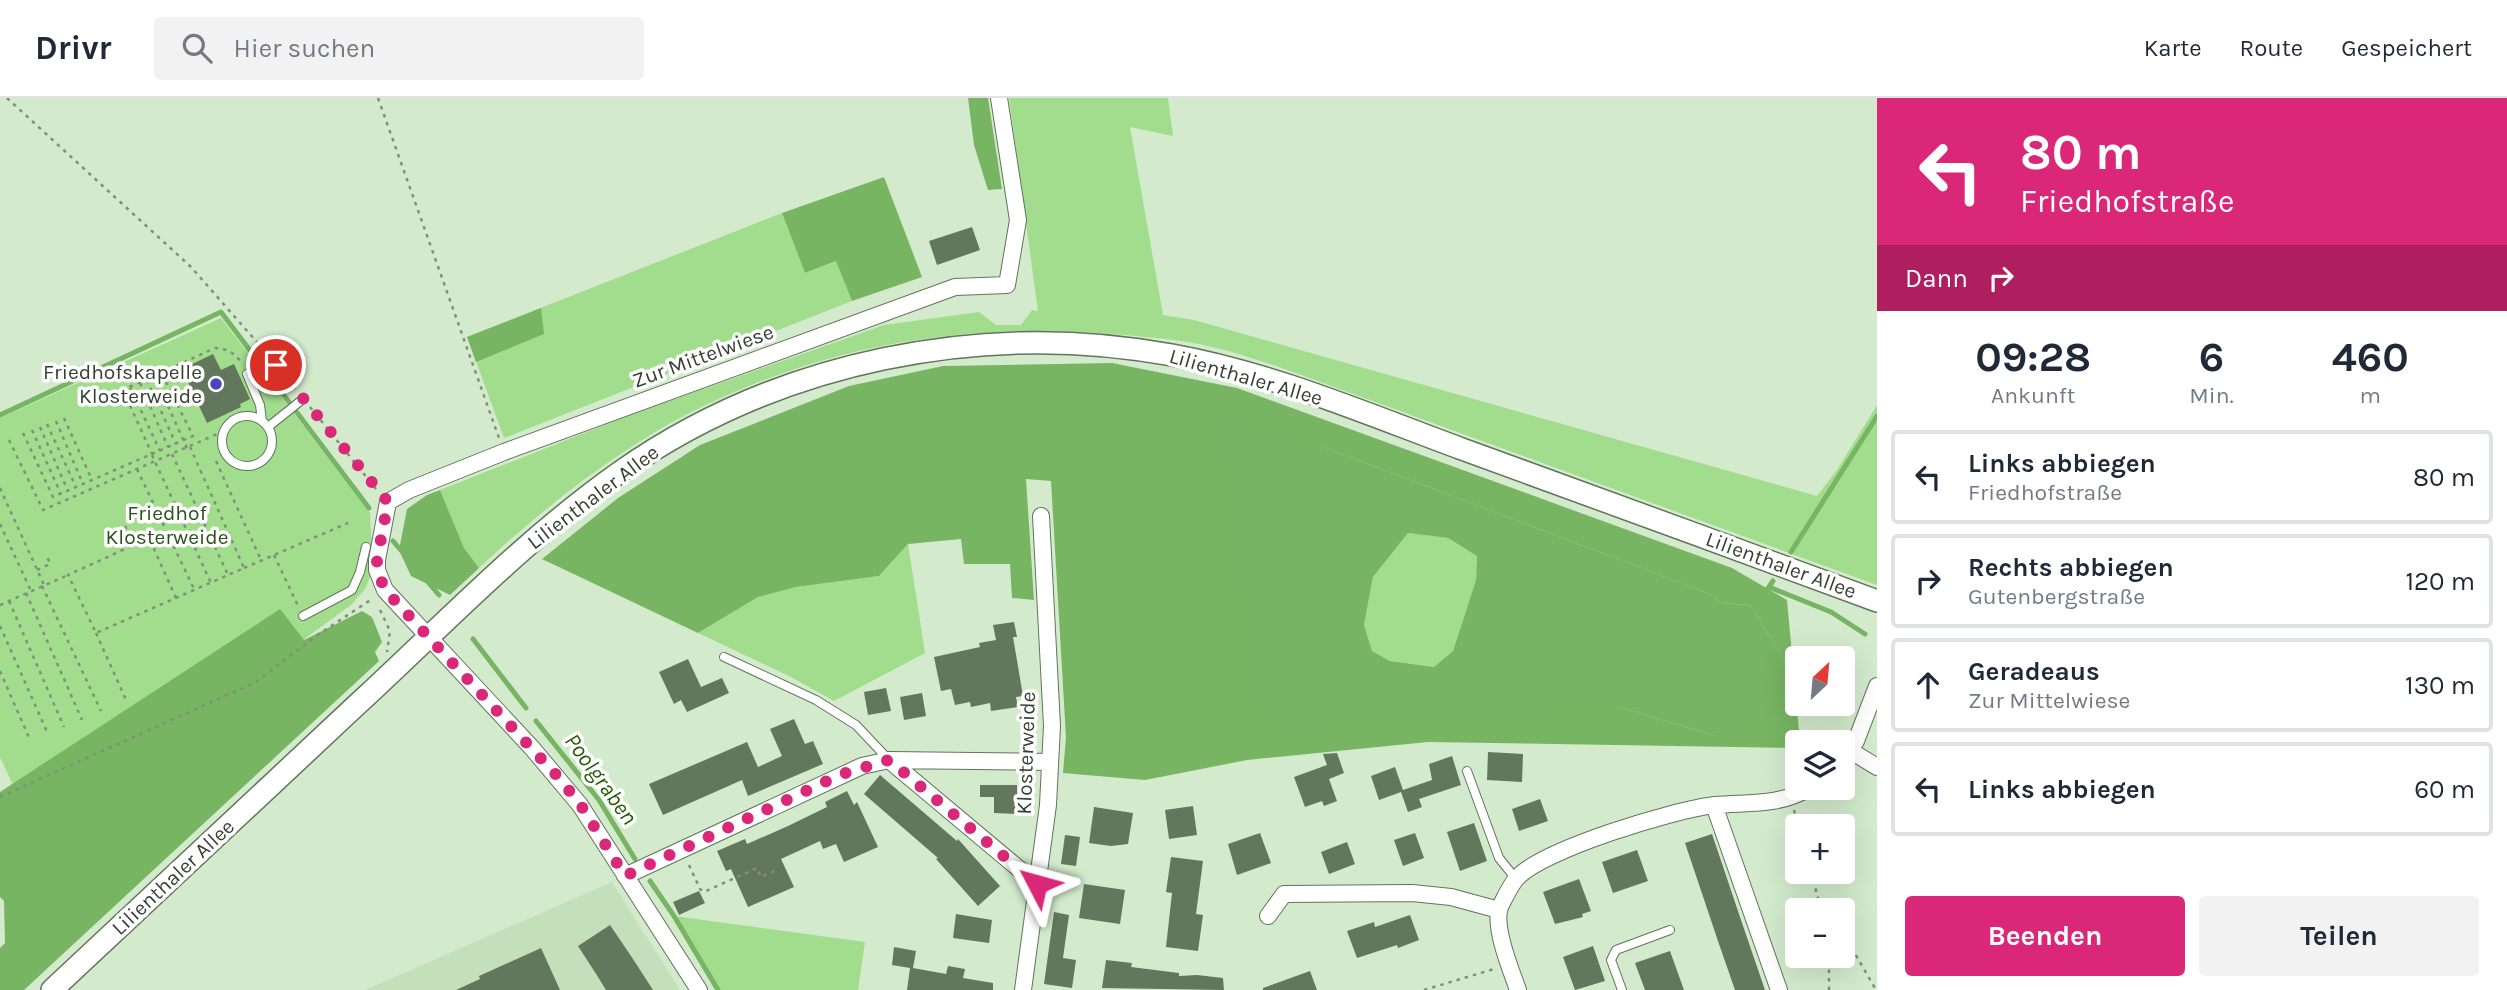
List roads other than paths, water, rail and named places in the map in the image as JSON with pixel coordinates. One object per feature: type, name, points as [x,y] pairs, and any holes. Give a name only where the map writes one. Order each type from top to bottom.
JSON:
[{"type":"main road","name":"Lilienthaler Allee","points":[[52,990],[518,554],[589,495],[643,457],[722,413],[785,387],[881,359],[956,347],[1029,343],[1129,348],[1210,363],[1336,402],[1877,601]]},
{"type":"street","name":"Zur Mittelwiese","points":[[430,636],[385,590],[377,570],[388,502],[409,490],[504,452],[955,286],[1007,285],[1018,220],[999,98]]},
{"type":"street","name":"Klosterweide","points":[[1023,990],[1048,805],[1052,726],[1041,516]]},
{"type":"street","points":[[430,636],[580,804],[699,990]]},
{"type":"street","points":[[1855,740],[1866,719],[1877,686]]},
{"type":"street","points":[[1855,758],[1877,767]]},
{"type":"street","points":[[625,876],[842,774],[889,760],[1050,762]]},
{"type":"street","points":[[889,760],[1037,884]]},
{"type":"street","points":[[1518,990],[1501,938],[1499,910],[1516,879],[1534,865],[1653,818],[1714,805],[1771,802],[1785,798]]},
{"type":"street","points":[[1714,805],[1779,990]]},
{"type":"street","points":[[1268,916],[1284,894],[1412,893],[1451,897],[1499,910]]},
{"type":"lane","points":[[247,374],[265,424],[272,435],[271,451],[267,458],[252,466],[236,464],[229,459],[222,444],[224,431],[231,422],[239,417],[255,417],[265,424]]},
{"type":"lane","points":[[265,424],[301,400]]},
{"type":"lane","points":[[303,616],[352,590],[366,547]]},
{"type":"lane","points":[[724,657],[816,700],[856,726],[889,760]]},
{"type":"lane","points":[[1467,771],[1499,858],[1516,879]]},
{"type":"lane","points":[[1622,990],[1611,960],[1616,950],[1670,930]]},
{"type":"waterway","name":"Poolgraben","points":[[0,415],[221,312],[369,508]]},
{"type":"waterway","points":[[1791,552],[1877,416]]},
{"type":"waterway","name":"Poolgraben","points":[[393,541],[439,595]]},
{"type":"waterway","points":[[1753,610],[1773,581]]},
{"type":"waterway","points":[[1769,587],[1831,612],[1865,634]]},
{"type":"waterway","name":"Poolgraben","points":[[473,639],[526,708]]},
{"type":"waterway","name":"Poolgraben","points":[[536,721],[599,800],[635,859]]},
{"type":"waterway","name":"Poolgraben","points":[[650,881],[718,990]]},
{"type":"place","name":"Friedhofskapelle Klosterweide","points":[[216,384]]},
{"type":"park label","name":"Friedhof Klosterweide","points":[[167,525]]}]
